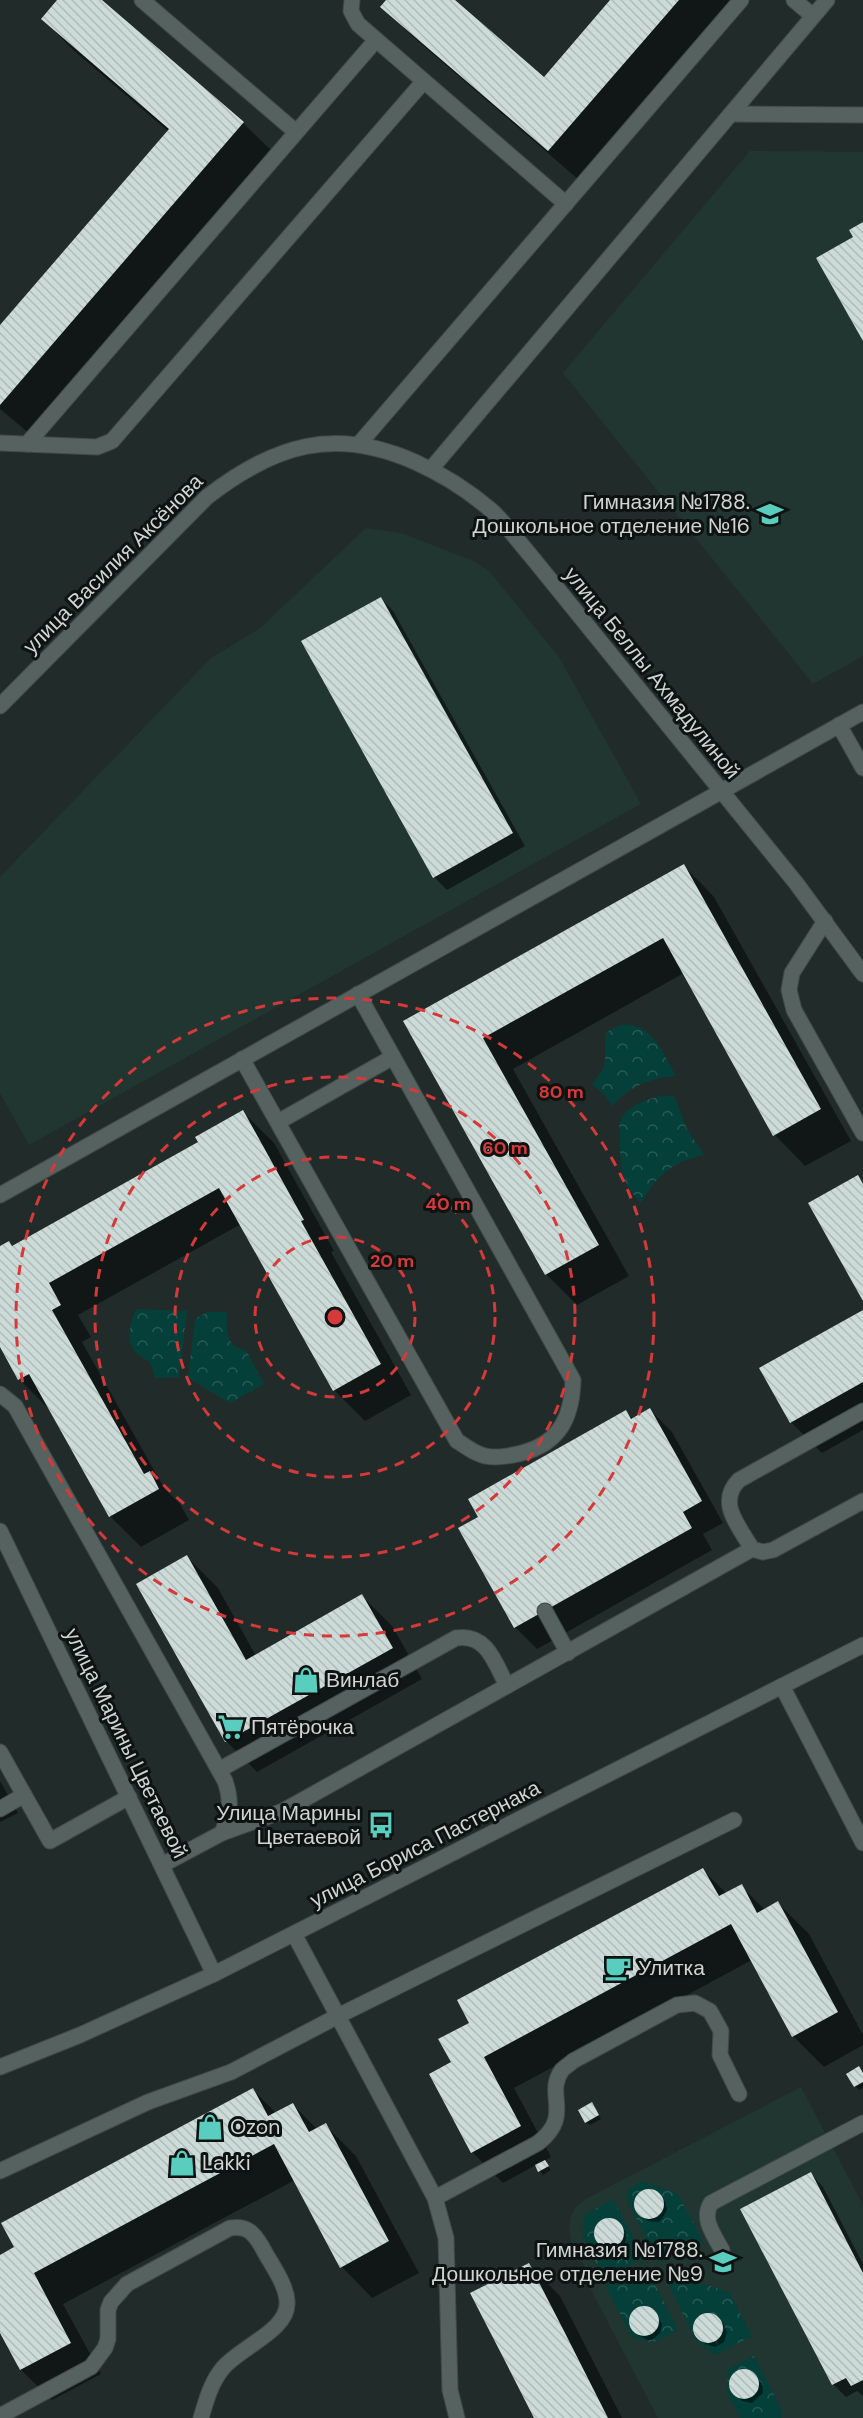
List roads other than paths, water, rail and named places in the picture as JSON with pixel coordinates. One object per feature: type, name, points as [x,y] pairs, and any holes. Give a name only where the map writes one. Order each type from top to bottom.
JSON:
[{"type":"street","points":[[142,0],[296,132]]},
{"type":"street","points":[[352,0],[352,18],[566,204]]},
{"type":"street","points":[[358,444],[741,0]]},
{"type":"street","points":[[794,0],[813,16]]},
{"type":"street","points":[[431,469],[827,0]]},
{"type":"street","points":[[27,444],[376,40]]},
{"type":"street","points":[[0,443],[98,447],[112,441],[424,81]]},
{"type":"street","points":[[731,114],[863,115]]},
{"type":"street","name":"улица Беллы Ахмадулиной","points":[[333,442],[358,444],[395,453],[453,481],[492,511],[825,921],[863,974]]},
{"type":"street","name":"улица Василия Аксёнова","points":[[0,706],[207,497],[230,479],[260,462],[306,447],[333,442]]},
{"type":"street","points":[[0,1195],[863,712]]},
{"type":"street","points":[[839,725],[863,768]]},
{"type":"street","points":[[825,921],[792,973],[789,990],[794,1010],[863,1133]]},
{"type":"street","points":[[243,1059],[457,1441],[478,1454],[497,1458],[533,1452],[551,1439],[567,1419],[573,1400],[573,1380],[358,994]]},
{"type":"street","points":[[278,1122],[393,1057]]},
{"type":"street","points":[[0,1394],[15,1406],[225,1781],[230,1800],[228,1819],[222,1833]]},
{"type":"street","points":[[863,1411],[740,1480],[732,1488],[728,1500],[730,1510],[752,1549],[759,1552],[773,1550],[863,1501]]},
{"type":"street","name":"улица Марины Цветаевой","points":[[0,1531],[214,1974]]},
{"type":"street","points":[[162,1865],[222,1833],[283,1811],[752,1549]]},
{"type":"street","points":[[544,1611],[568,1653]]},
{"type":"street","points":[[219,1770],[456,1638],[467,1636],[477,1639],[488,1650],[507,1686]]},
{"type":"street","name":"улица Бориса Пастернака","points":[[0,2067],[80,2035],[214,1974],[863,1645]]},
{"type":"street","points":[[782,1686],[863,1844]]},
{"type":"street","points":[[0,1752],[50,1841],[129,1797]]},
{"type":"street","points":[[0,1809],[24,1795]]},
{"type":"street","points":[[0,2170],[148,2102],[231,2072],[338,2016],[734,1820]]},
{"type":"street","points":[[294,1934],[435,2198],[446,2238],[450,2390],[457,2418]]},
{"type":"street","points":[[435,2198],[538,2143],[550,2134],[558,2116],[558,2080],[562,2070],[573,2061],[677,2005],[695,2003],[710,2011],[721,2031],[720,2055],[740,2094]]},
{"type":"street","points":[[722,2250],[707,2217],[707,2210],[711,2203],[863,2123]]},
{"type":"street","points":[[0,2416],[91,2367],[105,2348],[108,2339],[108,2310],[111,2302],[127,2284],[230,2228],[243,2228],[255,2235],[285,2291],[288,2301],[286,2312],[283,2320],[274,2329],[241,2351],[221,2370],[214,2380],[201,2418]]},
{"type":"place","name":"Гимназия №1788. Дошкольное отделение №16","points":[[770,514]]},
{"type":"place","name":"Винлаб","points":[[306,1680]]},
{"type":"place","name":"Пятёрочка","points":[[231,1727]]},
{"type":"place","name":"Улица Марины Цветаевой","points":[[381,1825]]},
{"type":"place","name":"Улитка","points":[[618,1968]]},
{"type":"place","name":"Ozon","points":[[210,2127]]},
{"type":"place","name":"Lakki","points":[[182,2163]]},
{"type":"place","name":"Гимназия №1788. Дошкольное отделение №9","points":[[723,2262]]}]
